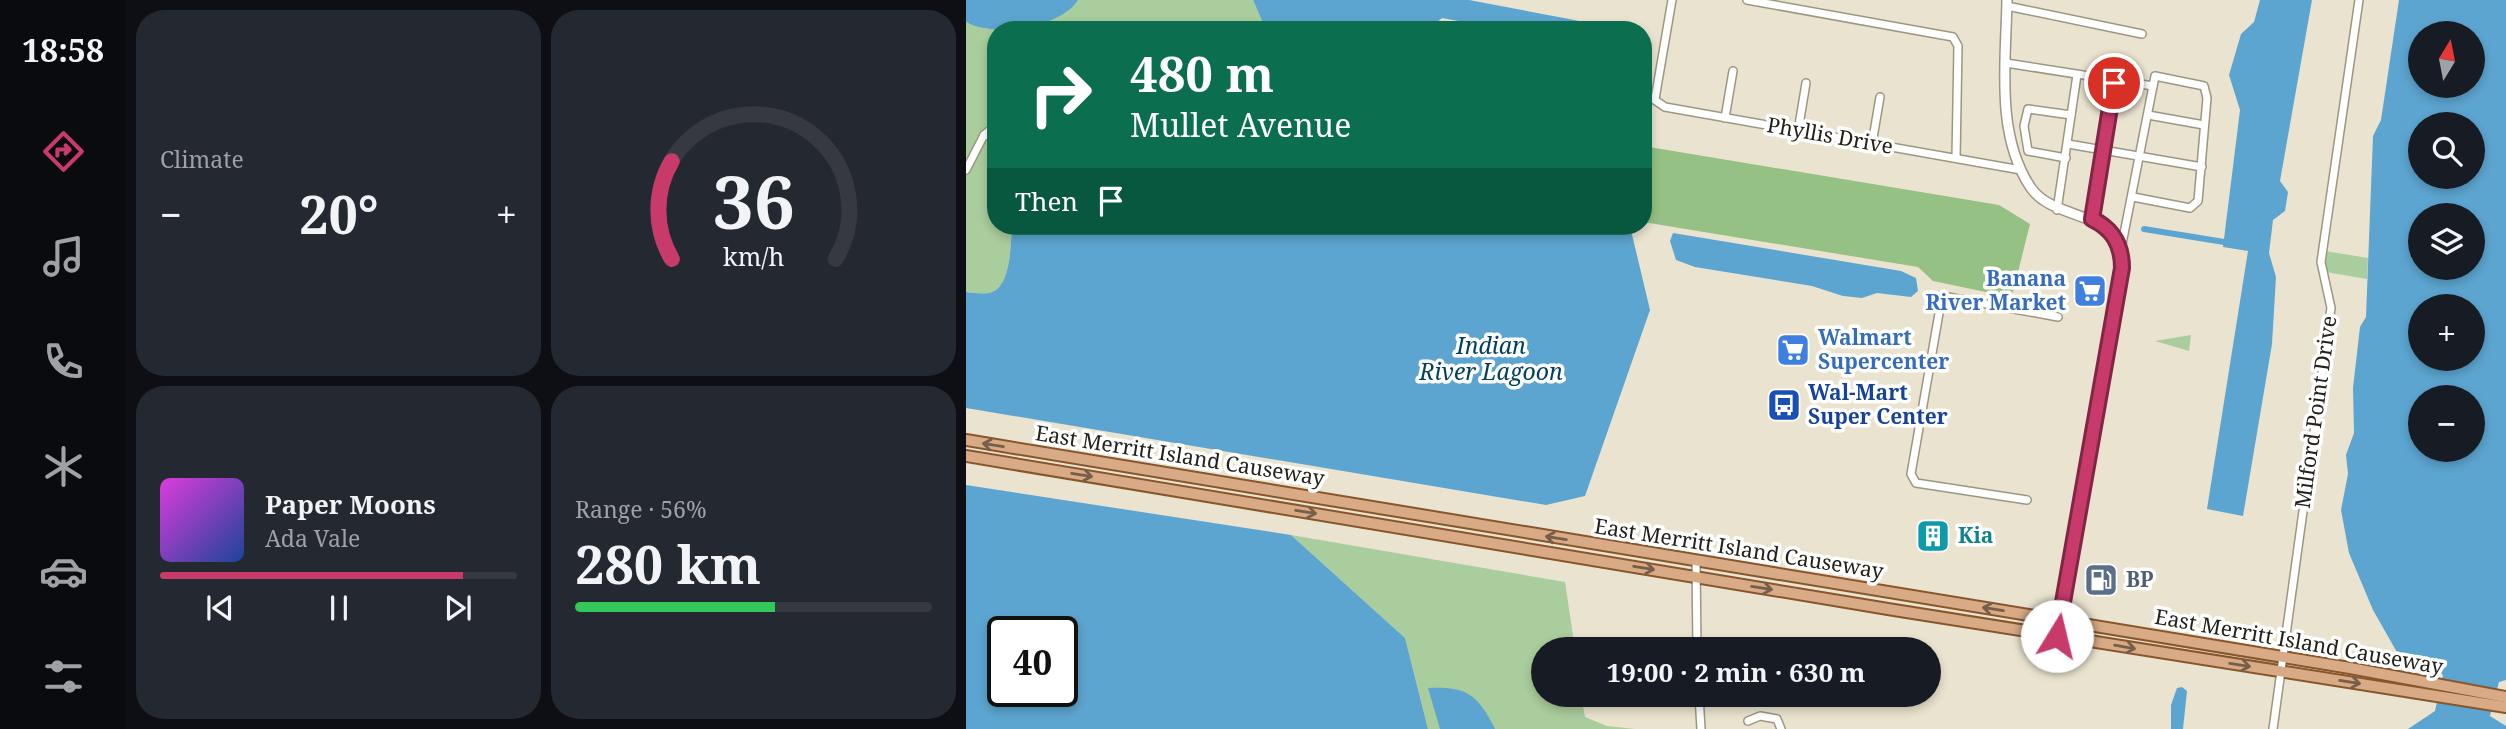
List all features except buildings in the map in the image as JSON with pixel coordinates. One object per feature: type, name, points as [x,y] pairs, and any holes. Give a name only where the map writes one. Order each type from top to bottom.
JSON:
[{"type":"main road","name":"East Merritt Island Causeway","points":[[966,440],[2284,658],[2436,691]]},
{"type":"main road","name":"East Merritt Island Causeway","points":[[966,456],[2057,636],[2505,702]]},
{"type":"street","points":[[1655,99],[1672,0]]},
{"type":"street","points":[[1747,0],[1954,37],[1958,47],[1956,158]]},
{"type":"street","name":"Milford Point Drive","points":[[2273,729],[2331,308],[2321,262],[2360,0]]},
{"type":"street","points":[[2121,249],[2108,229],[2092,219],[2057,210],[2037,194],[2021,170],[2007,124],[2007,3],[2142,34]]},
{"type":"street","points":[[2006,63],[2153,86]]},
{"type":"street","points":[[1725,118],[1733,71]]},
{"type":"street","points":[[2057,210],[2077,75]]},
{"type":"street","points":[[2057,636],[2120,286],[2121,249],[2155,76],[2201,84],[2206,90],[2207,98],[2198,201],[2190,208],[2133,197]]},
{"type":"street","points":[[2092,219],[2115,79]]},
{"type":"street","points":[[1798,131],[1806,83]]},
{"type":"street","name":"Phyllis Drive","points":[[1652,97],[1665,107],[2021,170]]},
{"type":"street","points":[[1872,144],[1880,97]]},
{"type":"street","points":[[2066,158],[2028,151],[2024,126],[2028,109],[2071,115]]},
{"type":"street","points":[[2148,115],[2204,125]]},
{"type":"street","points":[[966,170],[987,132]]},
{"type":"street","points":[[2068,144],[2202,167]]},
{"type":"street","points":[[2026,500],[1916,483],[1912,474],[1942,296],[2058,317]]},
{"type":"street","points":[[1696,561],[1697,637]]},
{"type":"street","points":[[1700,707],[1701,729]]},
{"type":"street","points":[[1748,721],[1760,716],[1777,719],[1781,729]]},
{"type":"green space","points":[[1078,0],[1253,0],[1262,21],[1049,21],[1069,10]]},
{"type":"green space","points":[[966,22],[987,28],[987,235],[1012,235],[1010,257],[1002,284],[989,293],[966,292]]},
{"type":"green space","points":[[1652,147],[1999,205],[2030,224],[2013,292],[2005,296],[1933,281],[1918,267],[1652,223]]},
{"type":"green space","points":[[2325,251],[2368,258],[2367,279],[2326,272]]},
{"type":"green space","points":[[2191,335],[2189,351],[2155,341]]},
{"type":"green space","points":[[1291,535],[1565,582],[1573,637],[1531,637],[1531,707],[1583,707],[1585,717],[1607,726],[1635,729],[1428,729],[1405,638]]},
{"type":"water","points":[[966,0],[1078,0],[1069,10],[1048,21],[987,21],[987,28],[966,22]]},
{"type":"water","points":[[1253,0],[1469,0],[1580,21],[1459,21],[1442,18],[1438,21],[1262,21]]},
{"type":"water","points":[[2260,0],[2312,0],[2280,181],[2288,192],[2285,211],[2273,220],[2269,253],[2276,277],[2272,344],[2243,516],[2207,509],[2248,251],[2223,247],[2240,110],[2229,75],[2241,34],[2254,22]]},
{"type":"water","points":[[2399,0],[2506,0],[2506,680],[2499,682],[2490,716],[2506,726],[2506,729],[2408,729],[2435,711],[2443,675],[2431,665],[2398,654],[2373,610],[2349,553],[2341,510],[2348,474],[2346,455],[2354,433],[2353,388],[2360,327],[2366,317],[2373,136],[2381,120]]},
{"type":"water","points":[[1673,233],[1901,271],[1916,278],[1918,291],[1911,297],[1877,293],[1862,298],[1843,296],[1812,286],[1695,267],[1676,260],[1670,241]]},
{"type":"water","name":"Indian River Lagoon","points":[[1012,235],[1632,235],[1650,310],[1585,496],[1546,505],[966,408],[966,292],[989,293],[996,290],[1002,284],[1010,257]]},
{"type":"water","points":[[966,485],[1291,535],[1405,638],[1428,729],[966,729]]},
{"type":"water","points":[[2182,687],[2187,691],[2183,729],[2171,729],[2171,705],[2177,688]]},
{"type":"water","points":[[1428,688],[1453,689],[1470,695],[1483,708],[1495,729],[1440,729]]},
{"type":"waterway","points":[[2144,229],[2224,242]]},
{"type":"place","name":"Banana River Market","points":[[2090,291]]},
{"type":"place","name":"Walmart Supercenter","points":[[1793,350]]},
{"type":"place","name":"Wal-Mart Super Center","points":[[1784,405]]},
{"type":"place","name":"Kia","points":[[1933,536]]},
{"type":"place","name":"BP","points":[[2101,580]]},
{"type":"route","points":[[2057,636],[2122,268],[2121,249],[2116,239],[2108,229],[2092,219],[2114,83]]}]
